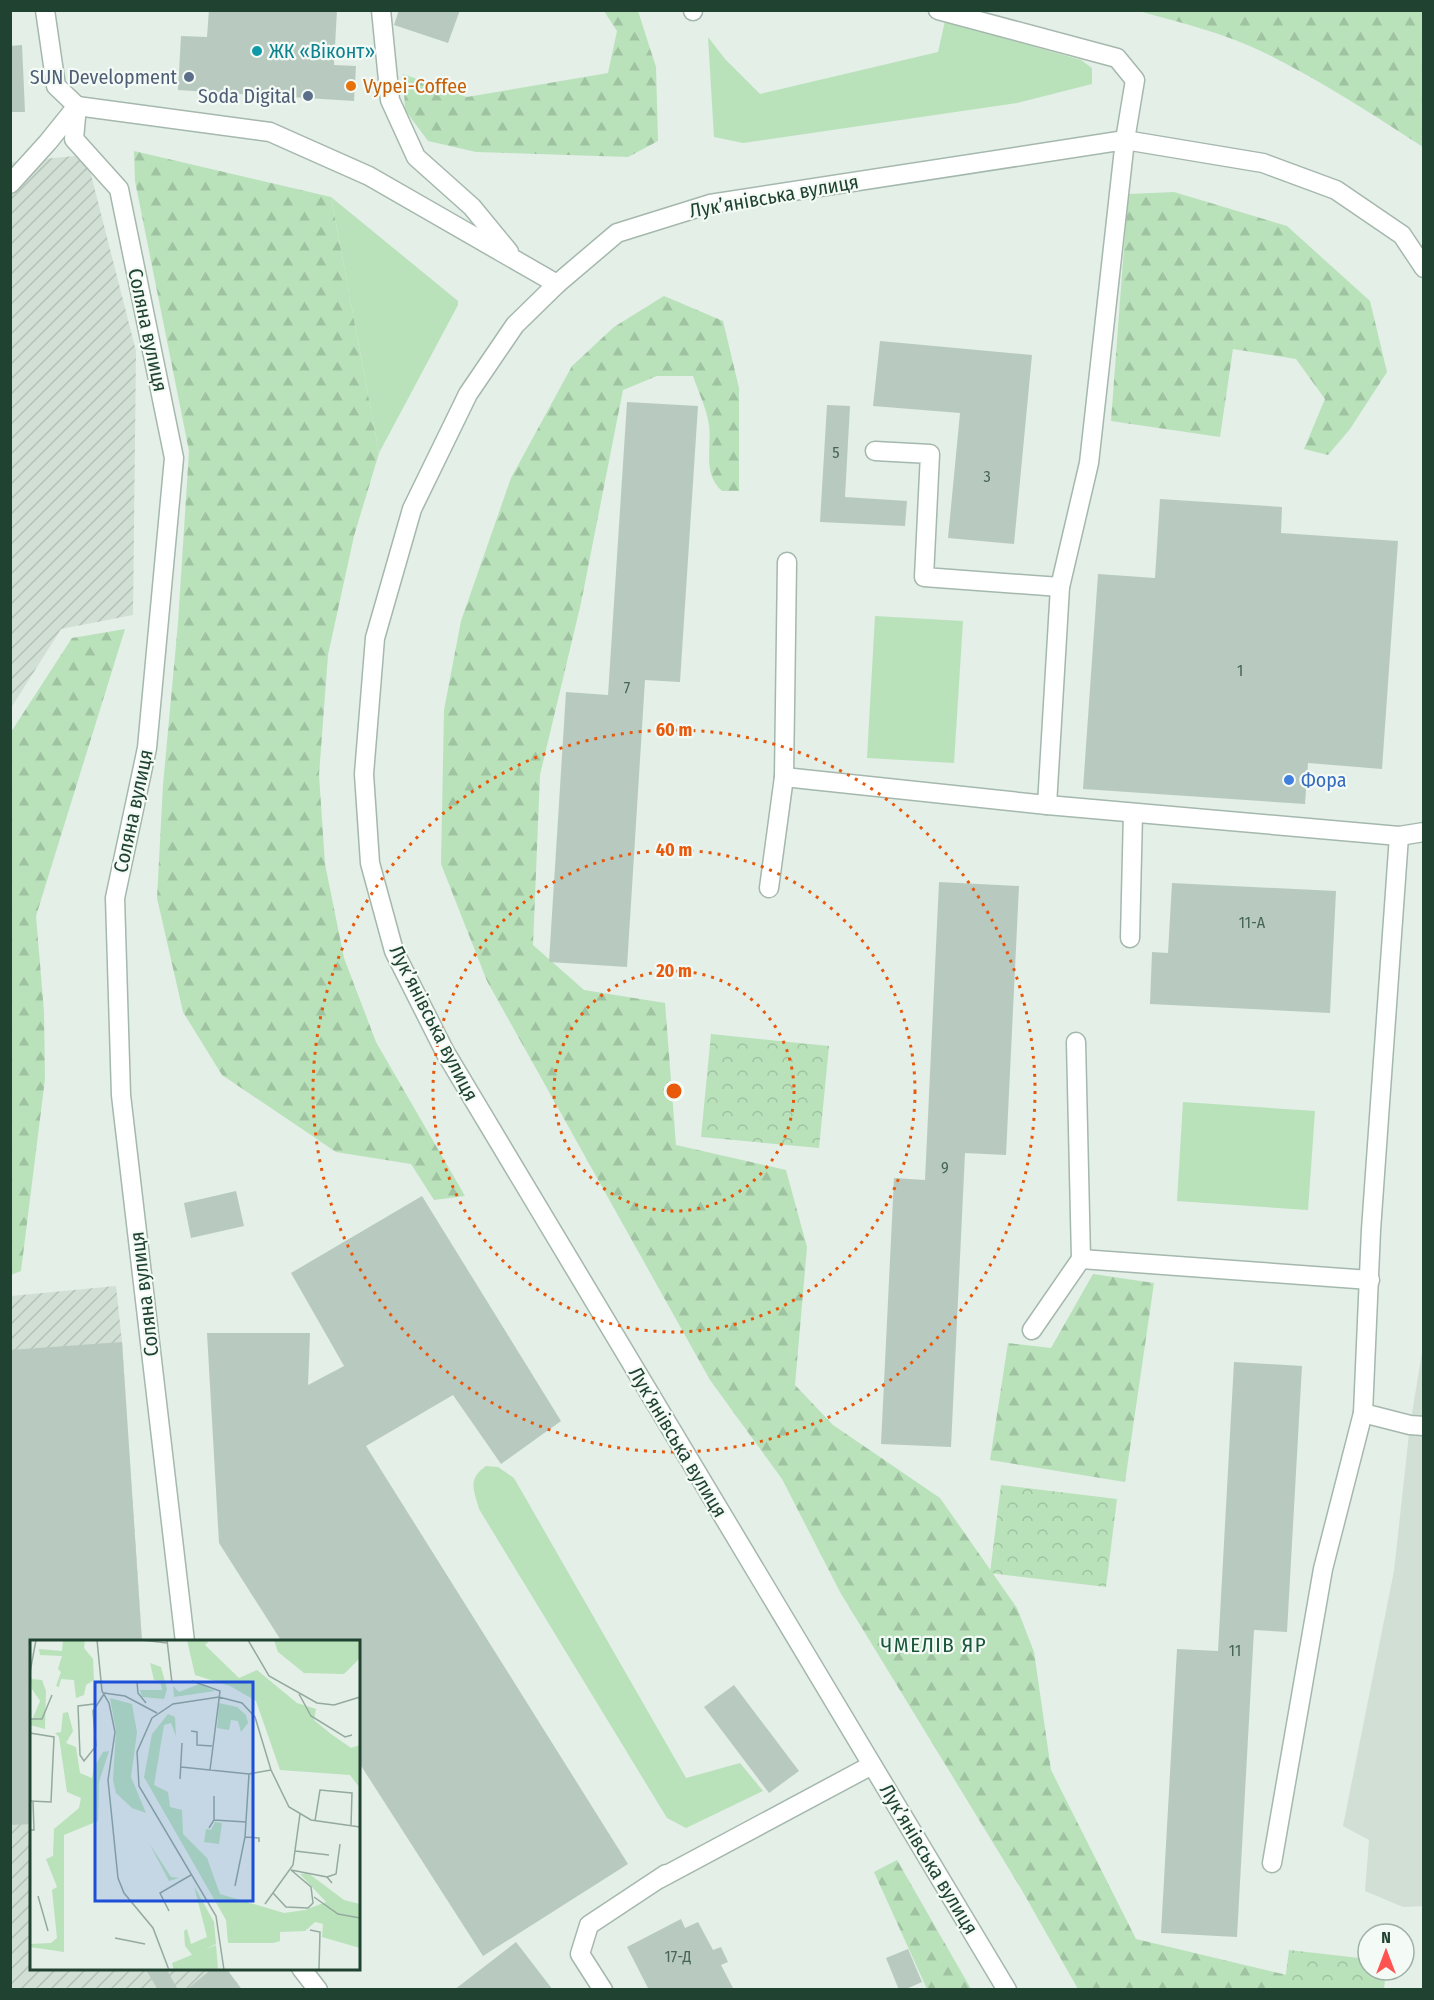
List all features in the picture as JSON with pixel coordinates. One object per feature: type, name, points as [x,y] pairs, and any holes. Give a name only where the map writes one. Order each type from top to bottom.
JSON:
[{"type":"street","points":[[45,10],[56,86],[77,106],[270,132],[369,176],[557,285]]},
{"type":"street","points":[[381,10],[390,100],[416,157],[472,207],[518,262]]},
{"type":"street","points":[[938,10],[1117,57],[1135,80],[1125,140],[1089,463],[1060,587],[1047,805]]},
{"type":"street","points":[[10,184],[77,106]]},
{"type":"street","name":"Соляна вулиця","points":[[77,106],[74,139],[119,189],[174,458],[147,748],[115,898],[121,1095],[185,1640]]},
{"type":"street","name":"Лукʼянівська вулиця","points":[[1007,1989],[445,1052],[394,951],[370,863],[364,774],[375,638],[412,509],[468,394],[515,325],[617,233],[710,204],[1125,140],[1263,163],[1336,190],[1402,235],[1424,268]]},
{"type":"street","points":[[875,451],[930,454],[924,577],[1060,587]]},
{"type":"street","points":[[769,888],[783,777],[787,562]]},
{"type":"street","points":[[783,777],[1047,805],[1399,836],[1424,832]]},
{"type":"street","points":[[1130,938],[1133,813]]},
{"type":"street","points":[[1272,1863],[1323,1569],[1363,1413],[1371,1230],[1399,836]]},
{"type":"street","points":[[1032,1330],[1081,1259],[1076,1042]]},
{"type":"street","points":[[1081,1259],[1370,1280]]},
{"type":"street","points":[[1363,1413],[1410,1425],[1424,1426]]},
{"type":"street","points":[[603,1989],[580,1954],[589,1925],[666,1874],[659,1879],[872,1765]]},
{"type":"street","points":[[303,1970],[318,1989]]},
{"type":"shaded area","points":[[86,155],[136,351],[133,615],[61,629],[11,708],[11,162]]},
{"type":"shaded area","points":[[116,1286],[122,1342],[142,1640],[30,1640],[30,1970],[227,1970],[242,1989],[11,1990],[11,1296]]},
{"type":"shaded area","points":[[1422,1353],[1423,1906],[1403,1907],[1365,1891],[1369,1840],[1343,1826],[1394,1571],[1410,1425]]},
{"type":"green space","points":[[604,11],[638,11],[656,67],[658,141],[628,157],[476,152],[428,141],[405,110],[403,74],[467,97],[608,73],[617,31]]},
{"type":"green space","points":[[1139,11],[1423,11],[1423,147],[1326,86],[1265,53],[1219,34]]},
{"type":"green space","points":[[945,21],[1081,60],[1092,68],[1092,84],[1017,103],[743,143],[714,137],[708,37],[725,59],[760,94],[938,52]]},
{"type":"green space","points":[[134,151],[331,197],[379,453],[354,536],[328,655],[319,775],[325,864],[344,958],[376,1042],[465,1196],[434,1200],[411,1164],[336,1152],[222,1075],[183,1012],[157,898],[163,785],[178,623],[189,451],[135,181]]},
{"type":"green space","points":[[1174,192],[1287,226],[1370,301],[1387,372],[1350,429],[1328,455],[1304,449],[1325,399],[1296,359],[1233,349],[1220,437],[1111,421],[1128,194]]},
{"type":"green space","points":[[331,197],[458,301],[458,305],[379,453]]},
{"type":"green space","points":[[664,296],[723,321],[739,388],[739,491],[722,491],[712,476],[709,460],[708,419],[693,376],[657,376],[623,390],[581,603],[540,775],[533,945],[584,990],[665,1003],[676,1145],[786,1170],[807,1247],[795,1385],[833,1425],[940,1498],[1017,1608],[1034,1652],[1051,1770],[1136,1939],[1346,1989],[1078,1989],[1020,1887],[840,1592],[782,1479],[710,1380],[487,981],[441,864],[444,710],[461,621],[511,478],[572,366],[614,327]]},
{"type":"green space","points":[[875,616],[963,621],[954,763],[867,758]]},
{"type":"green space","points":[[125,629],[36,916],[44,1012],[45,1079],[21,1271],[11,1275],[11,732],[72,638]]},
{"type":"green space","points":[[711,1034],[829,1046],[819,1148],[701,1137]]},
{"type":"green space","points":[[1183,1102],[1315,1111],[1308,1210],[1177,1201]]},
{"type":"green space","points":[[1093,1274],[1154,1283],[1125,1482],[990,1460],[1008,1343],[1051,1348]]},
{"type":"green space","points":[[486,1466],[498,1467],[514,1478],[686,1778],[740,1763],[763,1791],[686,1828],[667,1818],[479,1509],[473,1485],[476,1476]]},
{"type":"green space","points":[[1001,1485],[1117,1499],[1106,1587],[990,1573]]},
{"type":"green space","points":[[897,1860],[971,1989],[927,1989],[874,1872]]},
{"type":"green space","points":[[1289,1950],[1356,1958],[1356,1982],[1385,1982],[1384,1989],[1284,1989]]},
{"type":"building","name":"ЖК «Віконт»","points":[[209,10],[337,10],[334,65],[356,66],[354,101],[178,90],[181,36],[207,37]]},
{"type":"building","points":[[399,10],[460,10],[448,43],[394,25]]},
{"type":"building","points":[[22,45],[25,112],[10,112],[10,46]]},
{"type":"building","points":[[880,341],[1032,355],[1014,544],[948,538],[960,413],[873,406]]},
{"type":"building","points":[[627,402],[698,406],[680,682],[645,680],[627,967],[549,962],[566,692],[608,695]]},
{"type":"building","points":[[827,405],[850,406],[845,497],[907,501],[905,526],[820,522]]},
{"type":"building","points":[[1160,499],[1282,507],[1281,533],[1398,541],[1382,769],[1308,763],[1305,804],[1083,789],[1098,574],[1155,578]]},
{"type":"building","points":[[939,882],[1019,886],[1006,1155],[965,1153],[951,1447],[881,1444],[894,1178],[925,1180]]},
{"type":"building","points":[[1172,883],[1336,891],[1330,1013],[1150,1004],[1152,952],[1168,953]]},
{"type":"building","points":[[236,1191],[244,1226],[191,1238],[184,1203]]},
{"type":"building","points":[[422,1196],[561,1421],[501,1464],[453,1395],[366,1446],[628,1864],[483,1956],[360,1764],[360,1640],[281,1640],[219,1543],[207,1333],[310,1333],[308,1385],[344,1366],[291,1273]]},
{"type":"building","points":[[122,1342],[142,1640],[30,1640],[30,1824],[10,1825],[10,1350]]},
{"type":"building","points":[[1234,1362],[1302,1366],[1287,1632],[1254,1630],[1237,1937],[1161,1933],[1177,1649],[1218,1651]]},
{"type":"building","points":[[734,1685],[799,1771],[769,1793],[704,1707]]},
{"type":"building","points":[[681,1919],[685,1928],[698,1922],[713,1950],[721,1947],[728,1962],[721,1965],[734,1990],[649,1990],[627,1947]]},
{"type":"building","points":[[516,1942],[553,1990],[454,1990]]},
{"type":"building","points":[[908,1949],[922,1982],[899,1990],[886,1958]]},
{"type":"building","points":[[146,1970],[167,1970],[178,1990],[158,1990]]},
{"type":"building","points":[[211,1970],[227,1970],[242,1990],[186,1990]]},
{"type":"place","name":"ЖК «Віконт»","points":[[257,51]]},
{"type":"place","name":"SUN Development","points":[[189,77]]},
{"type":"place","name":"Vypei-Coffee","points":[[351,86]]},
{"type":"place","name":"Soda Digital","points":[[308,96]]},
{"type":"place","name":"Фора","points":[[1289,780]]},
{"type":"district","name":"ЧМЕЛІВ ЯР","points":[[934,1645]]}]
